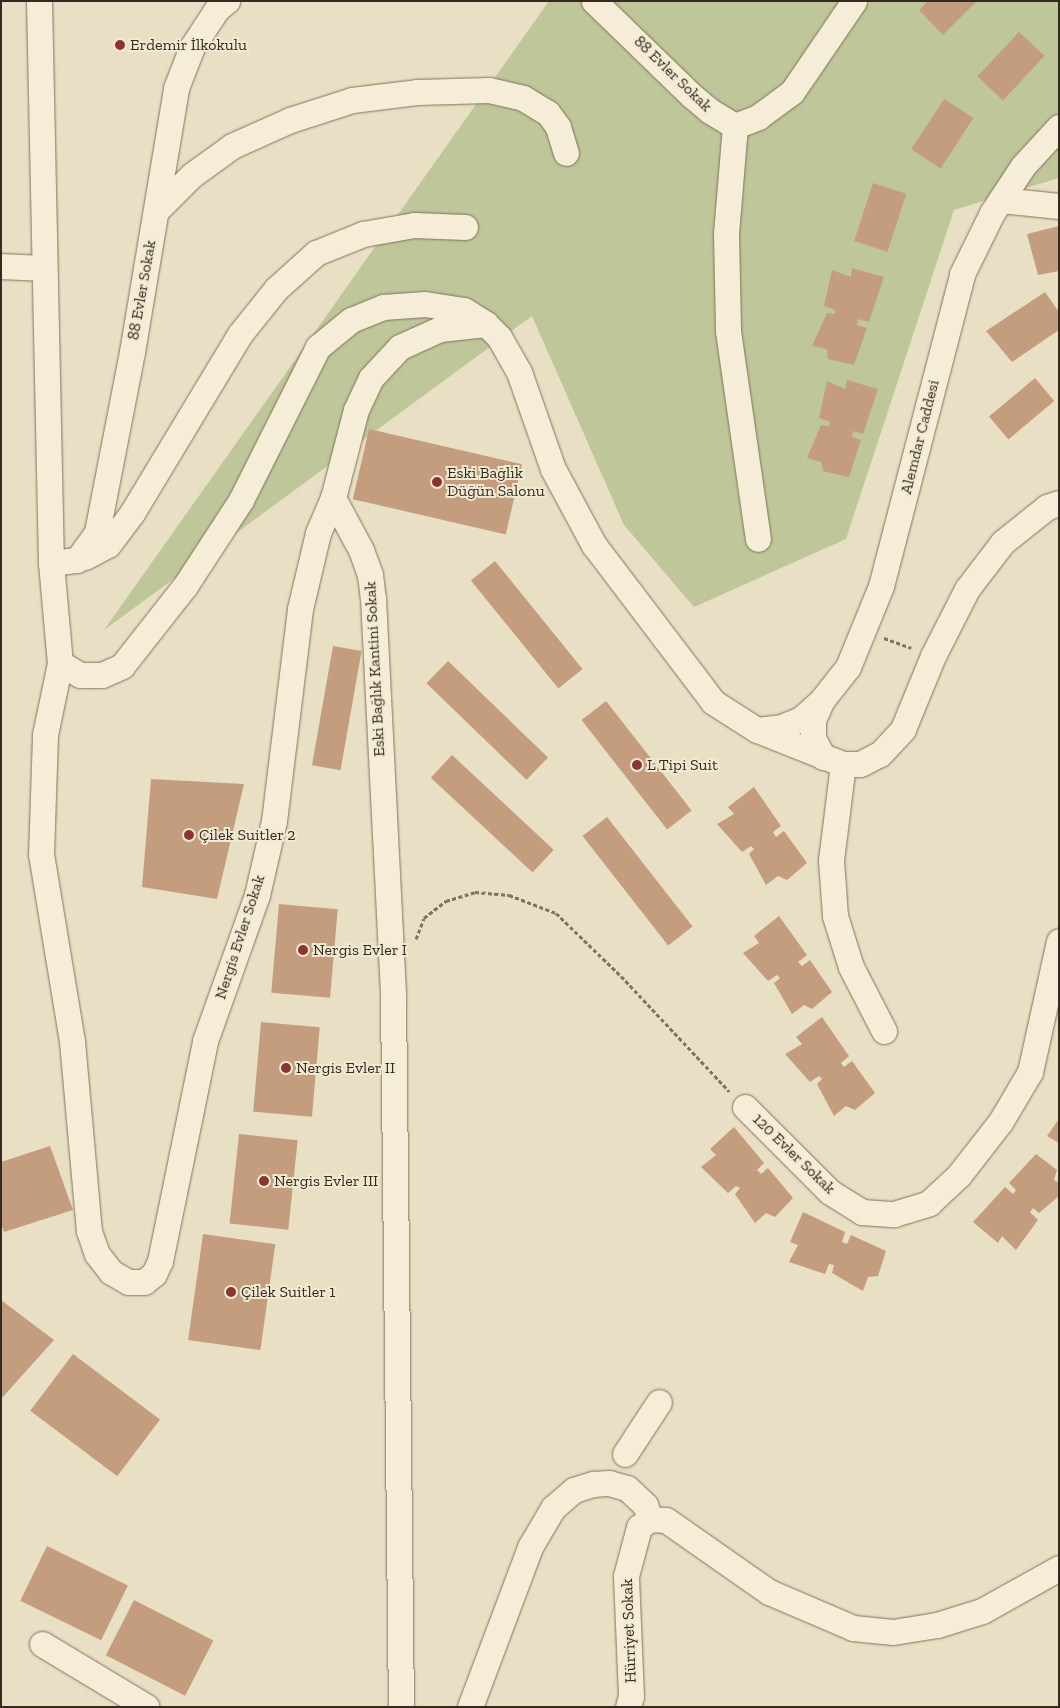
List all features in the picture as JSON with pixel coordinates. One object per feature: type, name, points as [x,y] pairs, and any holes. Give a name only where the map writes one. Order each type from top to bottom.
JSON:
[{"type":"street","points":[[39,1],[51,564],[60,663],[80,675],[102,675],[122,666],[185,586],[241,500],[318,347],[351,320],[383,307],[425,304],[464,310],[486,324],[499,337],[519,372],[553,469],[594,546],[713,702],[756,730],[833,761],[860,764],[880,754],[903,729],[933,656],[967,588],[1003,542],[1047,507],[1059,503]]},
{"type":"street","name":"88 Evler Sokak","points":[[77,560],[97,532],[156,211],[176,88],[192,47],[217,9],[227,1]]},
{"type":"street","name":"88 Evler Sokak","points":[[594,1],[697,100],[735,126]]},
{"type":"street","points":[[758,539],[728,331],[726,234],[735,126],[758,117],[792,92],[854,1]]},
{"type":"street","points":[[156,211],[192,175],[232,146],[290,120],[352,100],[417,92],[489,90],[523,98],[548,114],[558,127],[566,153]]},
{"type":"street","name":"Alemdar Caddesi","points":[[833,761],[813,738],[813,720],[822,700],[848,667],[865,631],[881,586],[962,274],[1001,200],[1023,166],[1059,127]]},
{"type":"street","points":[[1001,200],[1059,206]]},
{"type":"street","points":[[51,564],[77,560],[108,545],[132,513],[240,334],[276,289],[316,253],[364,234],[414,225],[465,227]]},
{"type":"street","points":[[1,266],[44,268]]},
{"type":"street","points":[[333,498],[356,410],[371,378],[400,347],[440,329],[486,324]]},
{"type":"street","name":"Eski Bağlık Kantini Sokak","points":[[333,498],[361,550],[370,575],[393,1035],[401,1707]]},
{"type":"street","name":"Nergis Evler Sokak","points":[[60,663],[45,735],[41,854],[72,1041],[89,1231],[97,1254],[111,1272],[128,1282],[144,1282],[154,1274],[160,1261],[205,1041],[257,895],[274,821],[300,610],[318,533],[333,498]]},
{"type":"street","points":[[756,730],[781,727],[801,719],[822,700]]},
{"type":"street","points":[[833,761],[831,860],[835,916],[851,967],[884,1032]]},
{"type":"street","name":"120 Evler Sokak","points":[[745,1107],[830,1192],[862,1212],[894,1214],[929,1203],[959,1176],[1001,1121],[1030,1072],[1059,941]]},
{"type":"street","points":[[625,1454],[659,1402]]},
{"type":"street","points":[[470,1707],[530,1547],[553,1508],[574,1490],[592,1484],[609,1483],[626,1488],[658,1519],[769,1592],[853,1628],[893,1632],[937,1625],[982,1611],[1059,1568]]},
{"type":"street","name":"Hürriyet Sokak","points":[[633,1703],[626,1576],[639,1527],[658,1519]]},
{"type":"street","points":[[42,1644],[147,1707]]},
{"type":"path","points":[[865,631],[933,656]]},
{"type":"path","points":[[416,947],[424,918],[446,902],[476,892],[509,895],[556,914],[621,976],[745,1107]]},
{"type":"green space","points":[[549,1],[1059,1],[1059,178],[954,210],[846,539],[694,607],[624,525],[532,316],[104,630]]},
{"type":"building","points":[[928,1],[977,1],[943,35],[919,10]]},
{"type":"building","points":[[1019,32],[1045,56],[1003,100],[977,77]]},
{"type":"building","points":[[944,99],[973,118],[941,168],[911,149]]},
{"type":"building","points":[[873,183],[906,194],[887,252],[854,241]]},
{"type":"building","points":[[1059,226],[1059,271],[1038,275],[1027,234]]},
{"type":"building","points":[[852,268],[884,277],[869,322],[858,319],[857,325],[867,328],[854,365],[828,359],[827,349],[812,346],[827,313],[835,314],[835,310],[824,306],[832,270],[851,277]]},
{"type":"building","points":[[1045,292],[1059,312],[1059,330],[1012,362],[986,331]]},
{"type":"building","points":[[1035,378],[1054,401],[1008,440],[989,417]]},
{"type":"building","points":[[847,380],[878,389],[863,434],[853,431],[852,437],[861,440],[849,477],[823,471],[821,462],[807,458],[821,425],[829,426],[830,422],[819,418],[827,381],[845,389]]},
{"type":"building","name":"Eski Bağlık Düğün Salonu","points":[[369,429],[522,464],[506,534],[353,499]]},
{"type":"building","points":[[495,561],[582,669],[558,689],[471,581]]},
{"type":"building","points":[[333,646],[362,651],[341,770],[312,765]]},
{"type":"building","points":[[448,661],[548,758],[526,780],[426,683]]},
{"type":"building","name":"L Tipi Suit","points":[[606,701],[692,811],[667,830],[582,720]]},
{"type":"building","points":[[452,755],[554,850],[533,872],[431,778]]},
{"type":"building","name":"Çilek Suitler 2","points":[[151,779],[244,784],[217,899],[142,887]]},
{"type":"building","points":[[754,787],[781,826],[773,832],[776,837],[784,831],[807,863],[787,880],[778,876],[766,885],[749,854],[754,849],[751,846],[742,852],[717,824],[734,814],[728,807]]},
{"type":"building","points":[[607,817],[693,927],[668,946],[583,836]]},
{"type":"building","name":"Nergis Evler I","points":[[279,904],[338,909],[330,998],[271,993]]},
{"type":"building","points":[[779,916],[807,955],[798,962],[802,966],[810,960],[832,992],[812,1009],[804,1005],[792,1014],[774,983],[780,978],[777,975],[768,981],[743,953],[759,943],[754,936]]},
{"type":"building","points":[[822,1017],[849,1056],[841,1063],[844,1067],[852,1061],[875,1093],[855,1110],[846,1106],[834,1116],[817,1084],[822,1079],[819,1076],[810,1082],[785,1054],[802,1044],[796,1037]]},
{"type":"building","name":"Nergis Evler II","points":[[261,1022],[320,1027],[312,1117],[253,1112]]},
{"type":"building","points":[[1059,1119],[1059,1143],[1047,1136]]},
{"type":"building","points":[[734,1127],[764,1163],[757,1170],[761,1174],[768,1168],[793,1198],[775,1217],[766,1213],[755,1223],[735,1194],[740,1188],[736,1186],[728,1193],[701,1167],[716,1155],[710,1149]]},
{"type":"building","name":"Nergis Evler III","points":[[239,1134],[298,1140],[288,1230],[230,1224]]},
{"type":"building","points":[[50,1146],[73,1210],[4,1232],[1,1224],[1,1162]]},
{"type":"building","points":[[1036,1154],[1057,1170],[1054,1180],[1059,1183],[1059,1196],[1039,1213],[1033,1208],[1030,1212],[1038,1220],[1016,1250],[1002,1236],[998,1243],[973,1222],[1005,1187],[1013,1194],[1016,1190],[1009,1183]]},
{"type":"building","points":[[803,1212],[845,1232],[842,1242],[847,1244],[851,1235],[886,1251],[878,1276],[868,1277],[863,1291],[832,1273],[834,1265],[829,1264],[825,1274],[789,1262],[798,1245],[790,1242]]},
{"type":"building","name":"Çilek Suitler 1","points":[[203,1234],[275,1244],[260,1350],[188,1340]]},
{"type":"building","points":[[1,1300],[54,1340],[1,1399]]},
{"type":"building","points":[[73,1354],[160,1420],[117,1476],[30,1411]]},
{"type":"building","points":[[47,1546],[128,1585],[101,1640],[20,1601]]},
{"type":"building","points":[[134,1600],[213,1640],[185,1696],[106,1655]]},
{"type":"place","name":"Erdemir İlkokulu","points":[[120,45]]},
{"type":"place","name":"Eski Bağlık Düğün Salonu","points":[[437,482]]},
{"type":"place","name":"L Tipi Suit","points":[[637,765]]},
{"type":"place","name":"Çilek Suitler 2","points":[[189,835]]},
{"type":"place","name":"Nergis Evler I","points":[[303,950]]},
{"type":"place","name":"Nergis Evler II","points":[[286,1068]]},
{"type":"place","name":"Nergis Evler III","points":[[264,1181]]},
{"type":"place","name":"Çilek Suitler 1","points":[[231,1292]]}]
